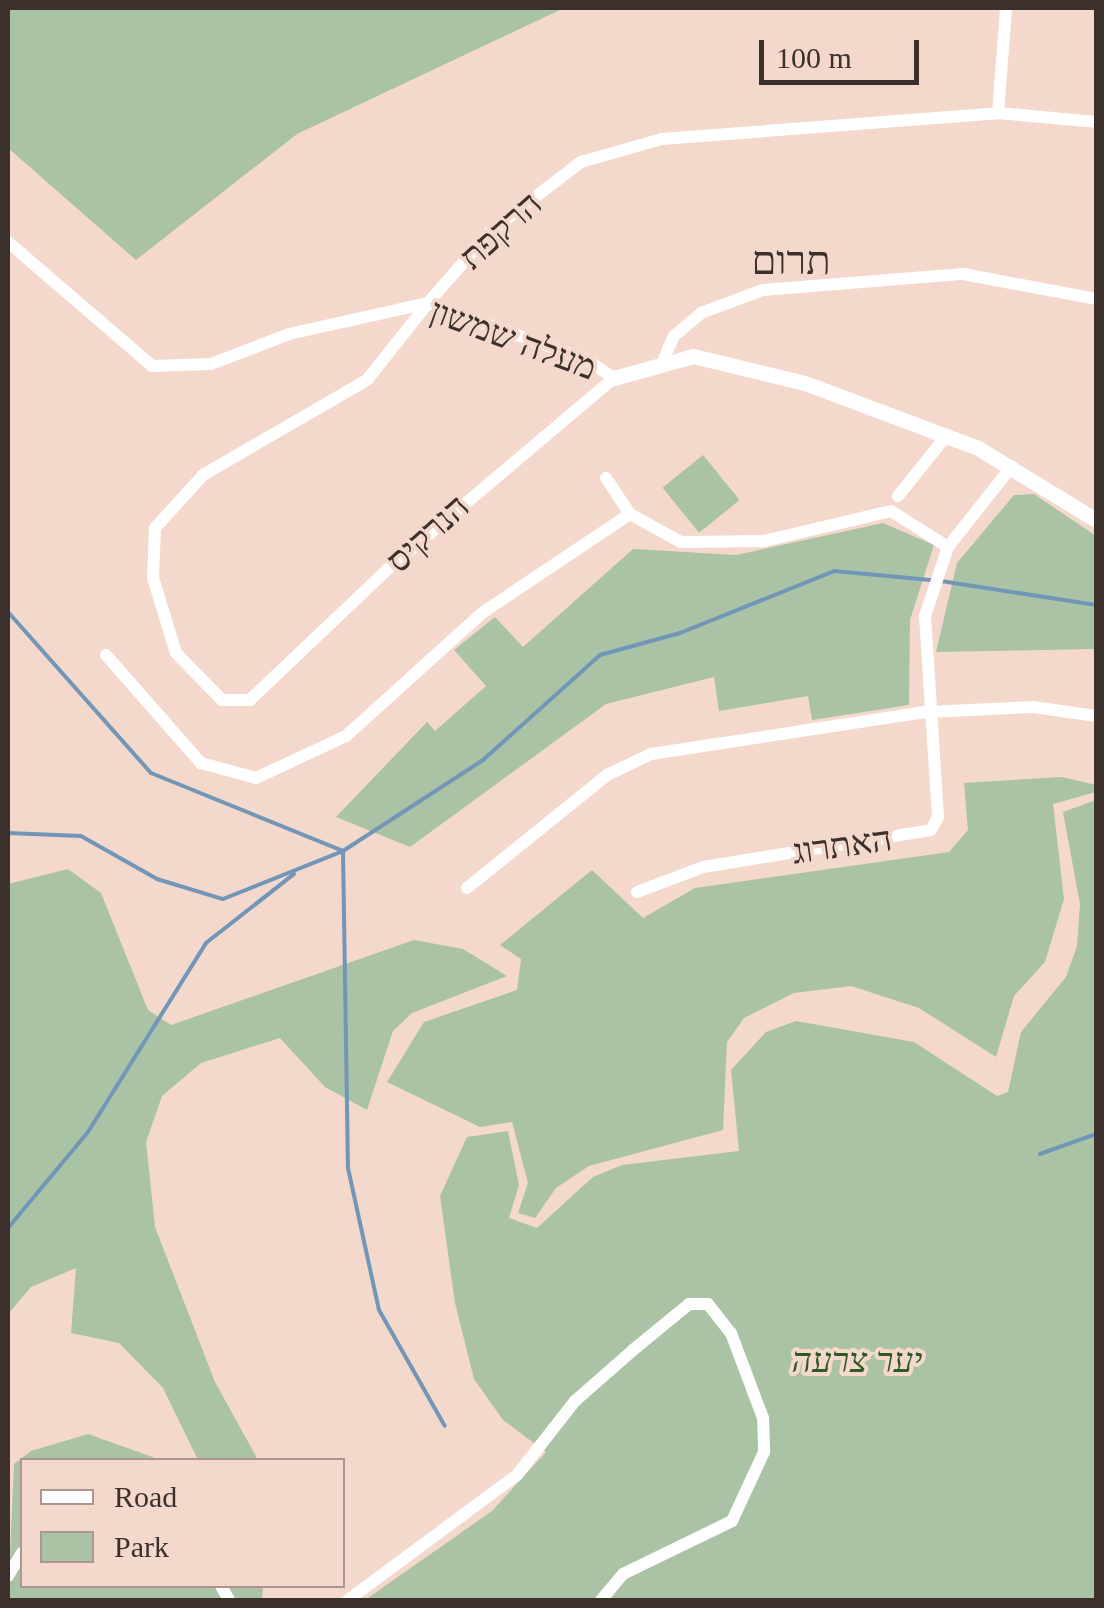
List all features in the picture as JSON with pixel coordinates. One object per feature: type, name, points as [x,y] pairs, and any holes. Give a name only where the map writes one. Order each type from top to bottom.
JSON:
[{"type":"street","points":[[998,113],[1006,8]]},
{"type":"street","name":"הרקפת","points":[[250,700],[222,700],[176,653],[153,578],[155,528],[203,475],[367,380],[490,232],[581,162],[662,139],[998,113],[1096,122]]},
{"type":"street","name":"מעלה שמשון","points":[[8,242],[152,366],[200,366],[288,334],[428,303],[587,360],[614,378],[664,359],[728,361],[947,434],[1012,466],[1096,520]]},
{"type":"street","points":[[664,359],[684,326],[746,292],[963,274],[1094,295]]},
{"type":"street","name":"הנרקיס","points":[[250,700],[390,567],[614,378]]},
{"type":"street","points":[[898,496],[947,434]]},
{"type":"street","points":[[927,712],[925,616],[948,547],[1012,466]]},
{"type":"street","points":[[606,478],[630,514],[655,533],[706,546],[891,510],[948,547]]},
{"type":"street","points":[[106,656],[201,763],[256,778],[346,736],[482,613],[630,514]]},
{"type":"street","points":[[467,888],[636,759],[927,712],[1034,706],[1096,716]]},
{"type":"street","name":"האתרוג","points":[[637,892],[703,867],[931,830],[938,817],[927,712]]},
{"type":"street","points":[[348,1600],[517,1475],[575,1401],[633,1350],[689,1304],[708,1304],[731,1333],[763,1418],[764,1452],[732,1521],[623,1574],[601,1600]]},
{"type":"green space","points":[[8,8],[564,8],[297,134],[136,260],[8,148]]},
{"type":"green space","points":[[703,455],[740,500],[699,533],[663,488]]},
{"type":"green space","points":[[1034,494],[1096,536],[1096,649],[936,652],[957,563],[1014,495]]},
{"type":"green space","points":[[883,523],[934,545],[910,620],[909,705],[812,720],[808,696],[719,711],[714,677],[606,704],[410,847],[336,817],[427,722],[435,731],[486,686],[454,650],[495,617],[523,647],[633,549],[736,555]]},
{"type":"green space","points":[[1062,777],[1096,785],[1096,792],[1053,804],[1064,899],[1045,962],[1014,996],[996,1057],[919,1008],[851,986],[794,993],[744,1018],[727,1042],[723,1130],[589,1166],[556,1188],[535,1218],[518,1213],[528,1183],[512,1122],[480,1127],[387,1082],[424,1022],[517,990],[521,959],[500,945],[592,870],[643,918],[695,888],[949,852],[968,830],[964,783]]},
{"type":"green space","name":"יער צרעה","points":[[1096,800],[1096,1600],[365,1600],[492,1511],[546,1452],[503,1420],[474,1379],[455,1303],[440,1196],[467,1137],[508,1131],[519,1185],[509,1218],[537,1228],[593,1177],[622,1165],[739,1151],[731,1070],[766,1032],[796,1021],[914,1042],[997,1096],[1008,1092],[1021,1032],[1066,977],[1077,946],[1080,904],[1063,812]]},
{"type":"green space","points":[[68,869],[101,893],[148,1010],[171,1025],[414,940],[463,949],[507,976],[412,1013],[393,1031],[367,1110],[325,1087],[280,1038],[201,1063],[162,1096],[146,1142],[155,1227],[215,1382],[257,1458],[197,1458],[163,1388],[119,1343],[71,1333],[76,1268],[31,1287],[8,1314],[8,884]]},
{"type":"green space","points":[[88,1434],[155,1458],[22,1458],[31,1451]]},
{"type":"green space","points":[[20,1459],[20,1588],[263,1588],[262,1600],[8,1600],[14,1464]]},
{"type":"waterway","points":[[8,833],[81,836],[157,879],[223,899],[343,851],[483,760],[600,655],[680,633],[834,571],[931,580]]},
{"type":"waterway","points":[[941,581],[1096,605]]},
{"type":"waterway","points":[[8,612],[151,773],[343,851],[348,1168],[379,1310],[445,1426]]},
{"type":"waterway","points":[[8,1228],[88,1132],[206,943],[294,874]]},
{"type":"waterway","points":[[1040,1154],[1096,1134]]},
{"type":"district","name":"תרום","points":[[791,261]]}]
